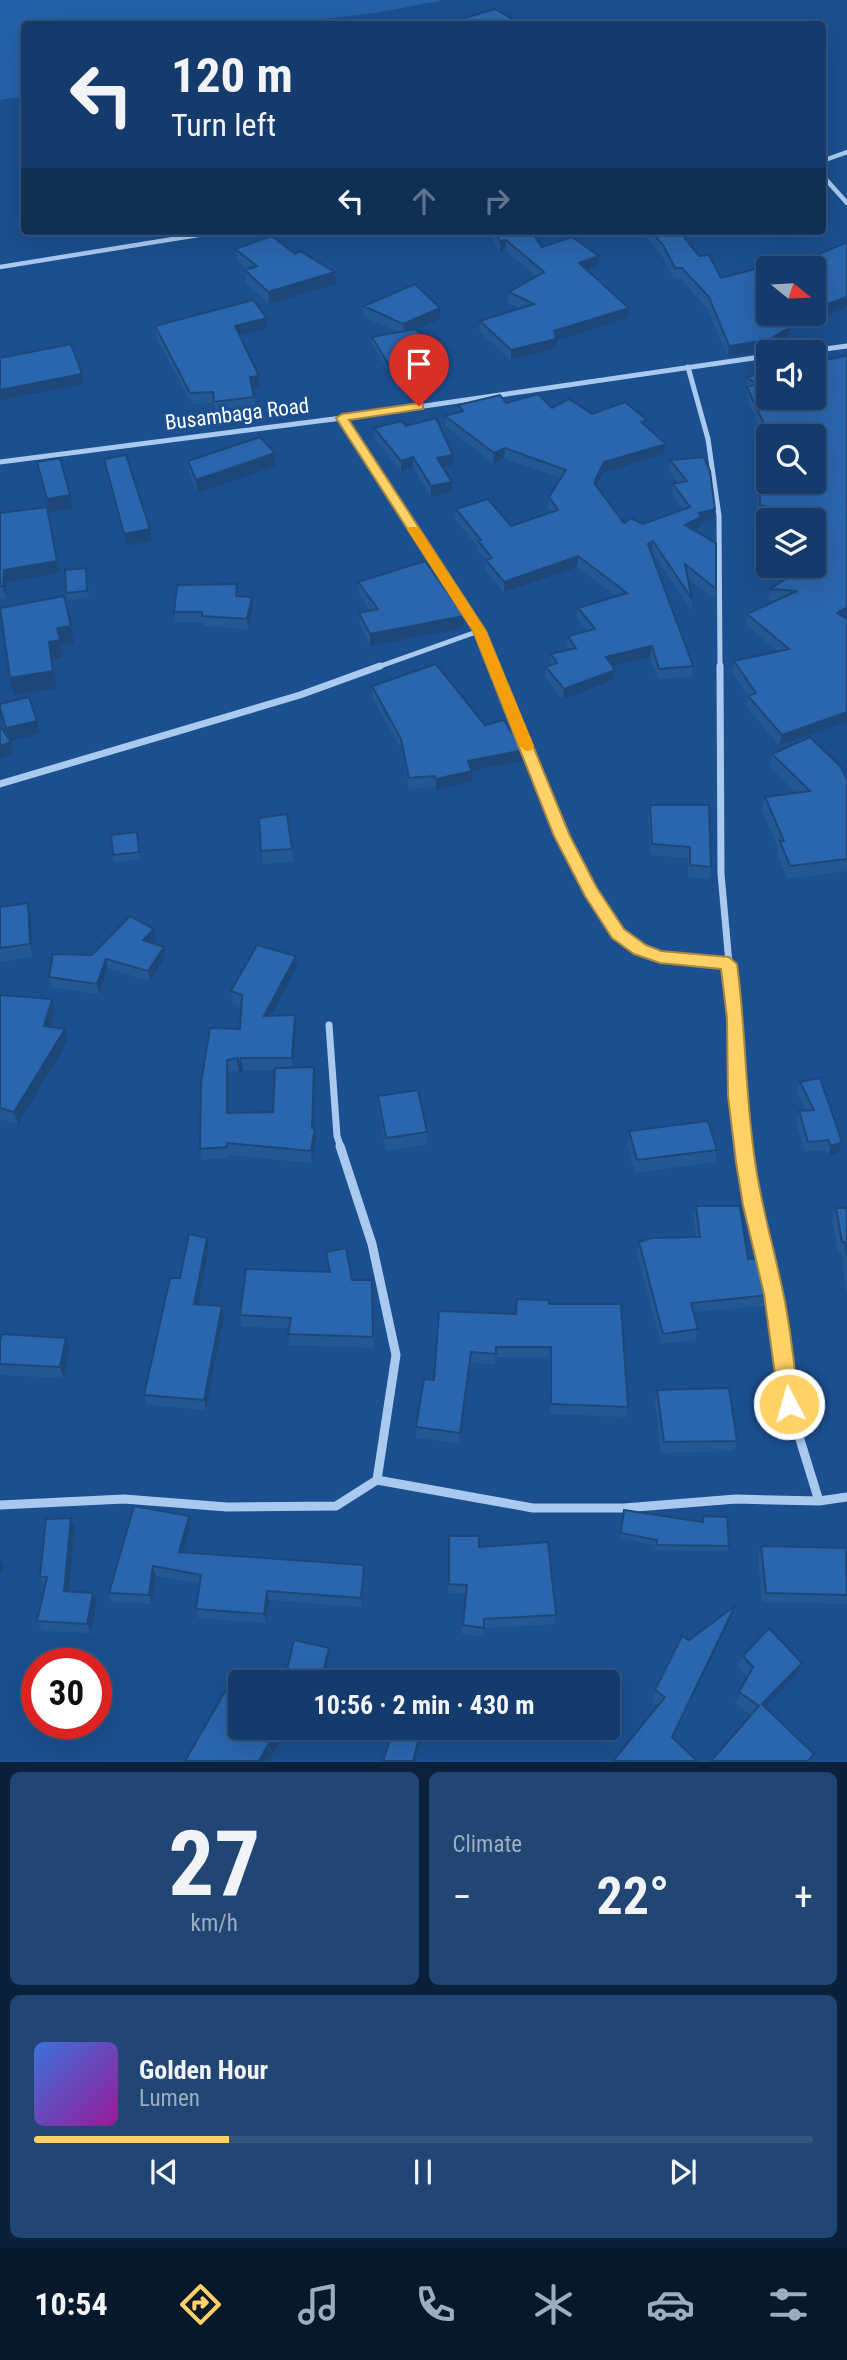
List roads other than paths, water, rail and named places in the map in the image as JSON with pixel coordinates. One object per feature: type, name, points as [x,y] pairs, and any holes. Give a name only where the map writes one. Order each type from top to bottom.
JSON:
[{"type":"street","points":[[826,160],[847,152]]},
{"type":"street","points":[[826,179],[847,203]]},
{"type":"street","points":[[0,267],[198,235]]},
{"type":"street","points":[[826,349],[847,346]]},
{"type":"street","name":"Busambaga Road","points":[[0,462],[342,418],[756,358]]},
{"type":"street","points":[[688,367],[708,439],[719,516],[721,874],[736,1018],[737,1096],[752,1205],[774,1294],[789,1404],[820,1501]]},
{"type":"street","points":[[342,418],[480,631],[562,836],[591,891],[618,933],[640,950],[660,957],[729,964]]},
{"type":"street","points":[[0,784],[300,695],[480,631]]},
{"type":"street","points":[[329,1025],[337,1136],[372,1244],[396,1355],[377,1480]]},
{"type":"street","points":[[0,1505],[124,1499],[227,1507],[336,1506],[377,1480],[533,1508],[624,1508],[736,1499],[820,1501],[847,1497]]}]
